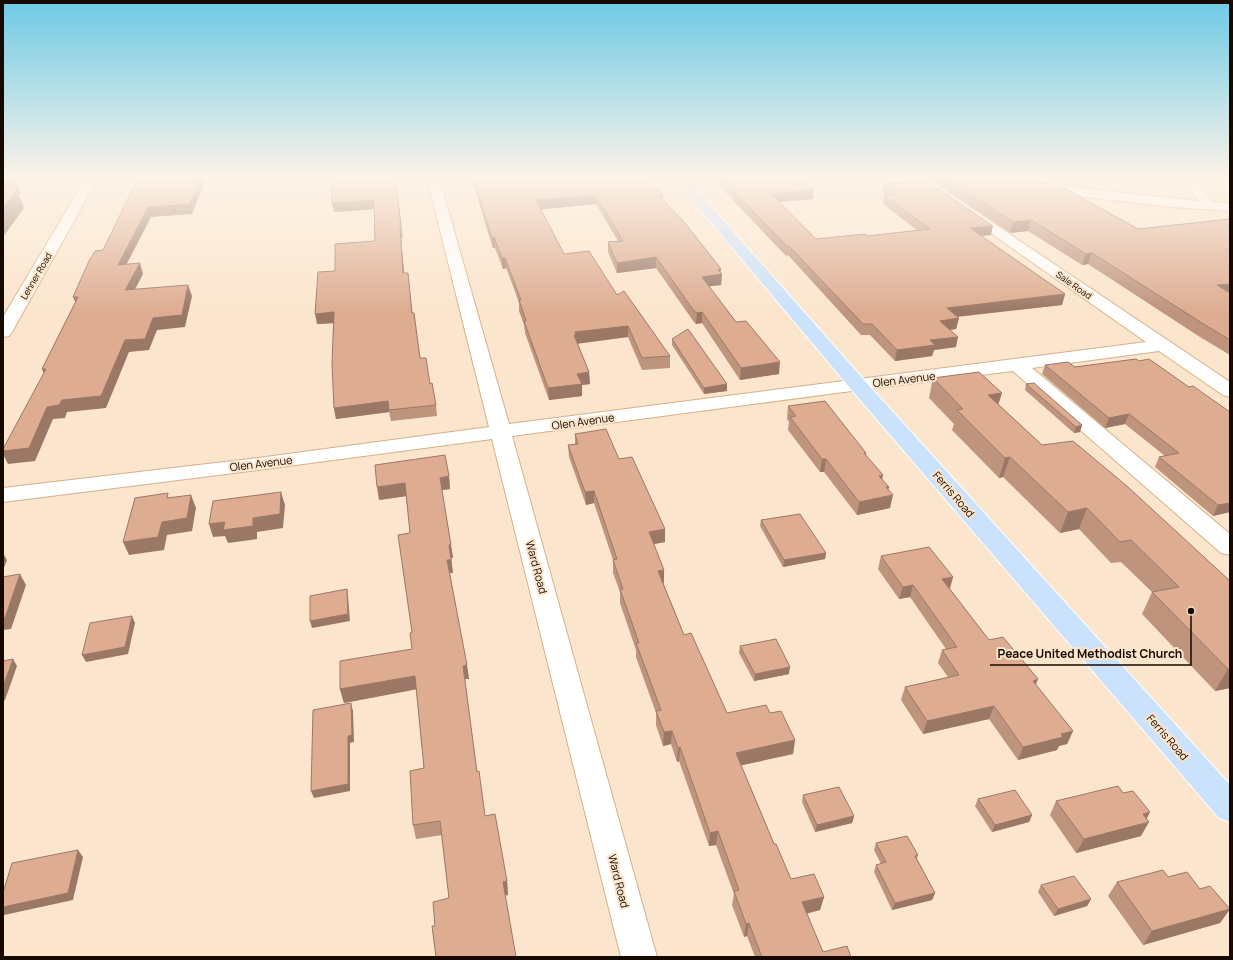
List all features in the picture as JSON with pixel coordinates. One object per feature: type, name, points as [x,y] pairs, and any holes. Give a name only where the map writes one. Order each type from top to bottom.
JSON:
[{"type":"main road","name":"Ferris Road","points":[[718,223],[857,384],[1230,808]]},
{"type":"street","name":"Lehner Road","points":[[3,332],[67,223]]},
{"type":"street","name":"Ward Road","points":[[445,223],[639,957]]},
{"type":"street","name":"Sale Road","points":[[983,223],[1230,391]]},
{"type":"street","points":[[3,300],[24,298]]},
{"type":"street","name":"Olen Avenue","points":[[3,495],[254,464],[1162,345]]},
{"type":"street","points":[[1017,365],[1230,547]]},
{"type":"building","points":[[116,223],[140,223],[118,265],[140,263],[125,290],[188,285],[182,315],[153,318],[145,339],[125,340],[101,396],[62,400],[59,405],[47,407],[29,448],[3,451],[46,369],[42,369],[78,297],[73,297],[89,261],[95,251],[103,250]]},
{"type":"building","points":[[375,223],[400,223],[403,273],[408,273],[412,313],[414,313],[420,358],[426,358],[430,384],[432,383],[436,405],[389,410],[388,401],[334,408],[332,364],[334,312],[315,314],[318,272],[335,271],[335,244],[375,241]]},
{"type":"building","points":[[487,223],[548,223],[564,254],[589,251],[617,295],[624,291],[670,356],[642,358],[628,326],[575,332],[576,335],[574,335],[589,372],[577,374],[582,384],[548,388],[524,321],[526,321],[519,300],[521,300],[505,258],[502,258],[494,237],[492,238]]},
{"type":"building","points":[[612,223],[685,223],[721,269],[718,270],[722,274],[702,277],[736,322],[746,321],[780,362],[741,368],[702,312],[697,313],[694,311],[656,257],[617,263],[608,242],[623,241]]},
{"type":"building","points":[[764,223],[800,223],[816,239],[865,234],[867,236],[930,229],[922,223],[988,223],[993,226],[970,228],[1065,294],[947,308],[959,318],[940,321],[958,337],[930,340],[935,345],[897,350],[872,324],[863,324],[789,246],[787,246]]},
{"type":"building","points":[[1036,223],[1127,223],[1138,229],[1195,223],[1230,223],[1230,284],[1217,285],[1230,293],[1230,340],[1092,253],[1086,254]]},
{"type":"building","points":[[688,329],[727,384],[704,388],[672,339]]},
{"type":"building","points":[[1136,359],[1139,361],[1149,359],[1189,387],[1193,386],[1230,412],[1230,503],[1218,505],[1159,457],[1179,453],[1129,414],[1109,418],[1045,365],[1068,362],[1075,367]]},
{"type":"building","points":[[979,372],[1002,393],[988,395],[1042,445],[1073,441],[1128,487],[1230,581],[1230,669],[1228,669],[1152,592],[1179,587],[1131,540],[1120,542],[1087,508],[1068,512],[1010,457],[1005,458],[957,410],[963,409],[933,378]]},
{"type":"building","points":[[1034,383],[1082,425],[1076,427],[1026,384]]},
{"type":"building","points":[[825,401],[866,453],[864,453],[883,475],[879,476],[889,487],[886,487],[893,495],[859,502],[826,459],[822,459],[790,417],[796,416],[788,406]]},
{"type":"building","points":[[606,429],[619,459],[632,457],[665,529],[649,532],[664,570],[658,571],[684,635],[691,633],[727,713],[766,705],[770,713],[781,711],[795,740],[736,753],[774,844],[776,844],[791,879],[814,874],[824,897],[802,902],[823,952],[847,946],[851,957],[762,957],[749,923],[746,924],[734,891],[739,890],[718,831],[710,833],[680,747],[678,748],[672,731],[664,732],[656,711],[661,710],[636,643],[639,643],[620,589],[623,589],[613,560],[617,559],[594,491],[585,492],[568,445],[578,444],[575,434]]},
{"type":"building","points":[[445,455],[449,476],[440,478],[451,545],[449,545],[451,560],[447,560],[467,665],[463,666],[477,772],[479,771],[485,816],[495,814],[507,881],[503,882],[516,957],[436,957],[432,926],[435,926],[433,902],[449,898],[440,821],[413,825],[410,771],[424,768],[415,676],[340,689],[340,661],[412,649],[410,633],[412,632],[398,535],[410,533],[405,483],[377,487],[375,465]]},
{"type":"building","points":[[281,492],[280,514],[253,518],[253,526],[223,530],[225,522],[209,524],[213,501]]},
{"type":"building","points":[[168,493],[167,498],[191,495],[187,518],[162,522],[158,537],[123,542],[135,498]]},
{"type":"building","points":[[800,514],[826,553],[784,560],[761,520]]},
{"type":"building","points":[[929,547],[953,577],[942,579],[989,640],[1003,637],[1038,679],[1033,681],[1073,731],[1061,734],[1063,737],[1023,747],[994,706],[927,721],[905,687],[959,675],[942,650],[957,647],[913,585],[903,587],[881,556]]},
{"type":"building","points":[[20,574],[5,618],[3,618],[3,577]]},
{"type":"building","points":[[347,589],[348,614],[310,621],[310,596]]},
{"type":"building","points":[[132,616],[125,647],[82,655],[90,623]]},
{"type":"building","points":[[776,639],[790,667],[755,674],[740,646]]},
{"type":"building","points":[[13,659],[3,687],[3,661]]},
{"type":"building","points":[[351,703],[352,735],[348,736],[348,784],[311,791],[313,710]]},
{"type":"building","points":[[1118,786],[1123,793],[1133,791],[1150,812],[1143,814],[1149,822],[1084,839],[1056,801]]},
{"type":"building","points":[[839,787],[854,816],[817,825],[803,795]]},
{"type":"building","points":[[1015,790],[1032,815],[995,825],[978,799]]},
{"type":"building","points":[[907,836],[918,855],[915,856],[935,893],[895,903],[876,865],[886,862],[876,843]]},
{"type":"building","points":[[78,850],[68,893],[3,907],[3,893],[12,863]]},
{"type":"building","points":[[1163,870],[1168,877],[1187,872],[1200,889],[1210,886],[1230,909],[1152,931],[1117,882]]},
{"type":"building","points":[[1074,876],[1091,899],[1058,909],[1041,885]]},
{"type":"place","name":"Peace United Methodist Church","points":[[1191,611]]}]
